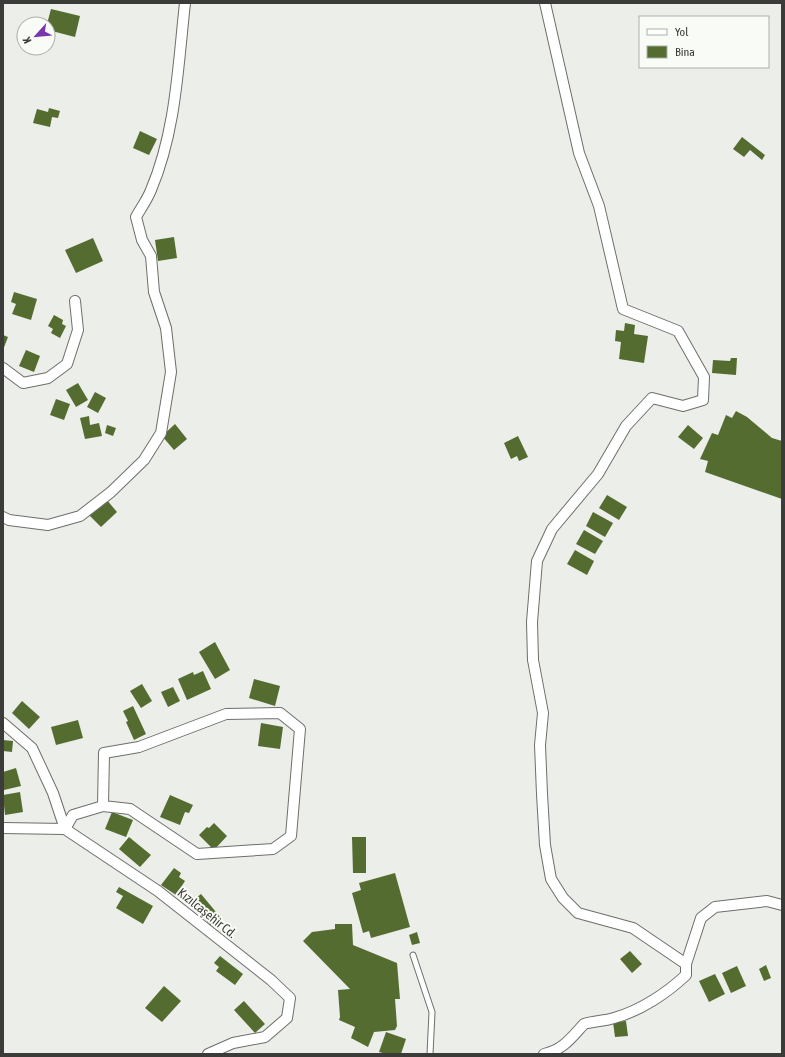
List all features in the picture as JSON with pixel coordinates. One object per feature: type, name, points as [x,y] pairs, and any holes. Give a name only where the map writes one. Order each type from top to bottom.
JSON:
[{"type":"street","points":[[3,517],[9,520],[48,525],[80,516],[111,492],[144,460],[162,433],[168,399],[170,364],[166,328],[154,292],[151,256],[142,240],[136,217],[151,191],[165,148],[176,98],[185,3]]},
{"type":"street","points":[[545,3],[579,153],[599,206],[623,309],[678,331],[704,377],[703,400],[683,406],[652,398],[626,426],[598,474],[552,529],[537,561],[532,622],[533,660],[543,713],[540,745],[545,845],[551,879],[563,898],[578,913],[633,928],[686,964]]},
{"type":"street","points":[[3,368],[23,383],[48,378],[67,364],[78,330],[75,301]]},
{"type":"street","points":[[65,829],[73,815],[103,806],[130,809],[197,854],[273,849],[291,836],[300,729],[280,713],[226,714],[139,747],[104,753],[103,806]]},
{"type":"street","points":[[3,723],[32,748],[53,793],[65,829]]},
{"type":"street","points":[[3,828],[65,829]]},
{"type":"street","name":"Kızılcaşehir Cd.","points":[[65,829],[158,891],[271,980],[290,998],[287,1018],[265,1037],[232,1043],[209,1054]]},
{"type":"street","points":[[544,1054],[560,1049],[569,1042],[584,1024],[613,1019],[630,1013],[675,986],[686,975],[686,964],[701,918],[715,907],[767,901],[782,905]]},
{"type":"lane","points":[[413,955],[432,1012],[430,1028],[430,1054]]},
{"type":"building","points":[[51,9],[80,16],[75,37],[56,32],[56,16],[49,16]]},
{"type":"building","points":[[49,108],[60,111],[58,118],[52,117],[50,127],[33,123],[37,109],[48,112]]},
{"type":"building","points":[[140,131],[157,139],[149,155],[133,148]]},
{"type":"building","points":[[742,137],[765,155],[762,160],[750,150],[744,157],[733,149]]},
{"type":"building","points":[[174,237],[177,258],[158,261],[155,240]]},
{"type":"building","points":[[93,238],[103,261],[76,273],[65,250]]},
{"type":"building","points":[[14,292],[37,299],[31,320],[12,314],[16,304],[11,302]]},
{"type":"building","points":[[54,315],[63,320],[62,324],[66,326],[60,338],[51,333],[53,329],[48,326]]},
{"type":"building","points":[[625,323],[635,325],[634,334],[648,336],[644,363],[619,359],[621,342],[615,341],[616,330],[624,331]]},
{"type":"building","points":[[3,335],[8,337],[3,350]]},
{"type":"building","points":[[26,350],[40,356],[34,372],[19,366]]},
{"type":"building","points":[[731,358],[737,358],[736,375],[712,373],[713,360],[730,361]]},
{"type":"building","points":[[78,383],[88,400],[76,407],[66,390]]},
{"type":"building","points":[[95,392],[106,398],[98,413],[87,407]]},
{"type":"building","points":[[56,399],[70,404],[64,420],[50,415]]},
{"type":"building","points":[[736,411],[747,417],[772,438],[782,441],[782,499],[705,472],[708,461],[700,459],[712,433],[718,435],[726,415],[732,418]]},
{"type":"building","points":[[89,416],[90,425],[99,423],[102,436],[85,439],[80,418]]},
{"type":"building","points":[[175,424],[187,439],[174,450],[162,436]]},
{"type":"building","points":[[107,425],[116,428],[113,436],[105,433]]},
{"type":"building","points":[[688,425],[703,438],[694,449],[678,437]]},
{"type":"building","points":[[518,436],[528,457],[519,461],[517,456],[511,459],[504,443]]},
{"type":"building","points":[[607,495],[627,507],[619,520],[599,508]]},
{"type":"building","points":[[106,499],[117,512],[101,527],[89,515]]},
{"type":"building","points":[[593,512],[613,523],[605,537],[586,526]]},
{"type":"building","points":[[584,530],[603,541],[595,554],[576,544]]},
{"type":"building","points":[[575,550],[594,561],[587,575],[567,564]]},
{"type":"building","points":[[215,642],[230,670],[215,679],[199,652]]},
{"type":"building","points":[[203,671],[211,689],[187,700],[178,679],[193,672],[194,675]]},
{"type":"building","points":[[254,679],[280,686],[275,706],[249,698]]},
{"type":"building","points":[[142,684],[152,701],[141,708],[130,691]]},
{"type":"building","points":[[173,687],[180,701],[168,707],[161,692]]},
{"type":"building","points":[[22,701],[40,717],[29,729],[12,713]]},
{"type":"building","points":[[133,706],[146,734],[134,740],[123,711]]},
{"type":"building","points":[[78,720],[83,738],[56,745],[51,727]]},
{"type":"building","points":[[261,723],[283,727],[280,749],[258,746]]},
{"type":"building","points":[[3,740],[13,741],[12,752],[3,751]]},
{"type":"building","points":[[16,768],[21,786],[4,790],[3,772]]},
{"type":"building","points":[[20,792],[23,812],[5,815],[3,795]]},
{"type":"building","points":[[170,795],[193,805],[189,813],[185,812],[180,825],[160,817]]},
{"type":"building","points":[[112,812],[133,820],[126,837],[105,829]]},
{"type":"building","points":[[214,823],[227,836],[214,850],[199,835],[207,827],[209,828]]},
{"type":"building","points":[[129,837],[151,855],[140,867],[119,849]]},
{"type":"building","points":[[352,837],[366,837],[366,873],[353,873]]},
{"type":"building","points":[[174,868],[181,873],[179,877],[185,881],[176,895],[161,885]]},
{"type":"building","points":[[395,873],[410,927],[371,938],[369,931],[363,933],[352,893],[361,890],[359,883]]},
{"type":"building","points":[[119,887],[153,906],[143,924],[116,908],[123,896],[116,892]]},
{"type":"building","points":[[201,894],[221,918],[211,926],[191,902]]},
{"type":"building","points":[[335,924],[352,924],[353,945],[397,963],[400,999],[395,999],[397,1026],[395,1030],[374,1032],[368,1047],[351,1038],[355,1027],[339,1020],[338,990],[350,989],[303,941],[312,932],[335,929]]},
{"type":"building","points":[[417,932],[420,943],[412,945],[409,935]]},
{"type":"building","points":[[630,951],[642,964],[632,973],[620,959]]},
{"type":"building","points":[[220,956],[243,974],[235,985],[216,971],[219,967],[214,963]]},
{"type":"building","points":[[766,965],[771,978],[764,981],[759,969]]},
{"type":"building","points":[[737,966],[746,986],[731,993],[722,973]]},
{"type":"building","points":[[715,974],[725,994],[709,1002],[699,981]]},
{"type":"building","points":[[164,986],[181,1001],[162,1022],[145,1008]]},
{"type":"building","points":[[244,1001],[265,1024],[255,1033],[234,1010]]},
{"type":"building","points":[[626,1021],[628,1036],[615,1037],[613,1022]]},
{"type":"building","points":[[386,1032],[406,1039],[401,1054],[386,1054],[379,1052]]}]
